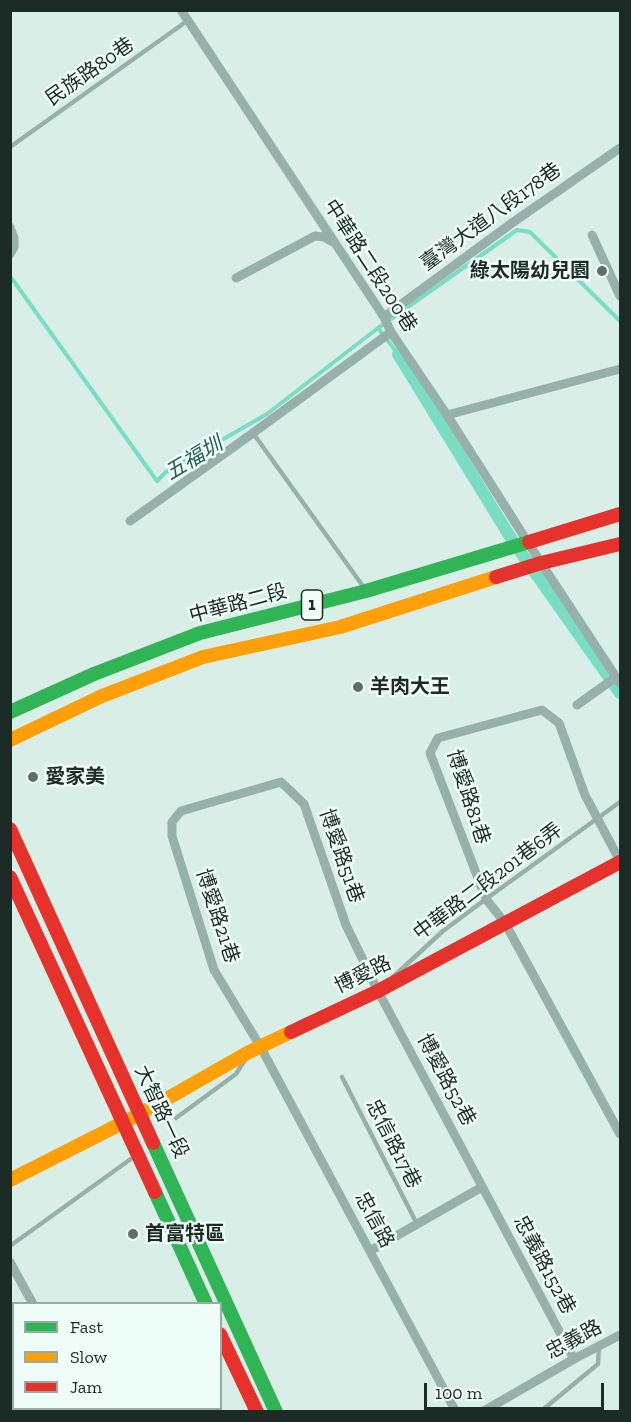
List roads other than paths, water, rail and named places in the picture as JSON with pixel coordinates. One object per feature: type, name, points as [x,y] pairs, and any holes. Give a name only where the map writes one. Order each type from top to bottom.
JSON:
[{"type":"street","name":"中華路二段200巷","points":[[181,10],[384,317],[391,332],[618,680]]},
{"type":"street","name":"臺灣大道八段178巷","points":[[384,317],[512,223],[621,148]]},
{"type":"street","points":[[10,227],[14,238],[14,247],[10,254]]},
{"type":"street","points":[[592,235],[621,296]]},
{"type":"street","points":[[236,278],[315,236],[334,242]]},
{"type":"street","points":[[130,521],[391,332]]},
{"type":"street","points":[[447,415],[621,369]]},
{"type":"street","name":"中華路二段","points":[[10,712],[94,674],[200,633],[366,591],[621,514]]},
{"type":"street","name":"1","points":[[10,740],[102,696],[203,657],[340,627],[541,563],[621,544]]},
{"type":"street","points":[[577,705],[618,680]]},
{"type":"street","name":"博愛路81巷","points":[[621,862],[585,795],[559,723],[542,710],[438,738],[430,753],[486,899],[505,923],[621,1134]]},
{"type":"street","name":"博愛路51巷","points":[[172,822],[181,811],[281,782],[304,804],[346,925],[378,991]]},
{"type":"street","name":"博愛路21巷","points":[[172,822],[172,836],[214,970],[255,1049]]},
{"type":"street","name":"大智路一段","points":[[10,829],[276,1412]]},
{"type":"street","name":"博愛路","points":[[10,1180],[140,1114],[255,1049],[378,991],[621,862]]},
{"type":"street","name":"大智路一段","points":[[10,877],[205,1302]]},
{"type":"street","name":"博愛路52巷","points":[[378,991],[482,1187]]},
{"type":"street","name":"忠信路","points":[[255,1049],[370,1251],[456,1412]]},
{"type":"street","points":[[370,1251],[482,1187]]},
{"type":"street","name":"忠義路152巷","points":[[482,1187],[574,1359]]},
{"type":"street","points":[[10,1262],[32,1302]]},
{"type":"street","name":"忠義路","points":[[482,1412],[621,1335]]},
{"type":"street","points":[[222,1338],[257,1412]]},
{"type":"lane","name":"民族路80巷","points":[[10,147],[187,21]]},
{"type":"lane","points":[[253,433],[366,591]]},
{"type":"lane","name":"中華路二段201巷6弄","points":[[378,991],[443,932],[621,802]]},
{"type":"lane","points":[[176,1118],[236,1074],[255,1049]]},
{"type":"lane","name":"忠信路17巷","points":[[342,1077],[417,1224]]},
{"type":"lane","points":[[10,1246],[137,1154]]},
{"type":"lane","points":[[540,1412],[598,1364],[600,1346]]},
{"type":"waterway","points":[[378,328],[517,230],[530,232],[620,321]]},
{"type":"waterway","name":"五福圳","points":[[10,276],[157,481],[166,472],[267,414],[378,328],[398,354]]},
{"type":"waterway","points":[[398,354],[512,540],[620,693]]},
{"type":"place","name":"綠太陽幼兒園","points":[[602,271]]},
{"type":"place","name":"羊肉大王","points":[[358,687]]},
{"type":"place","name":"愛家美","points":[[33,777]]},
{"type":"place","name":"首富特區","points":[[133,1234]]}]
